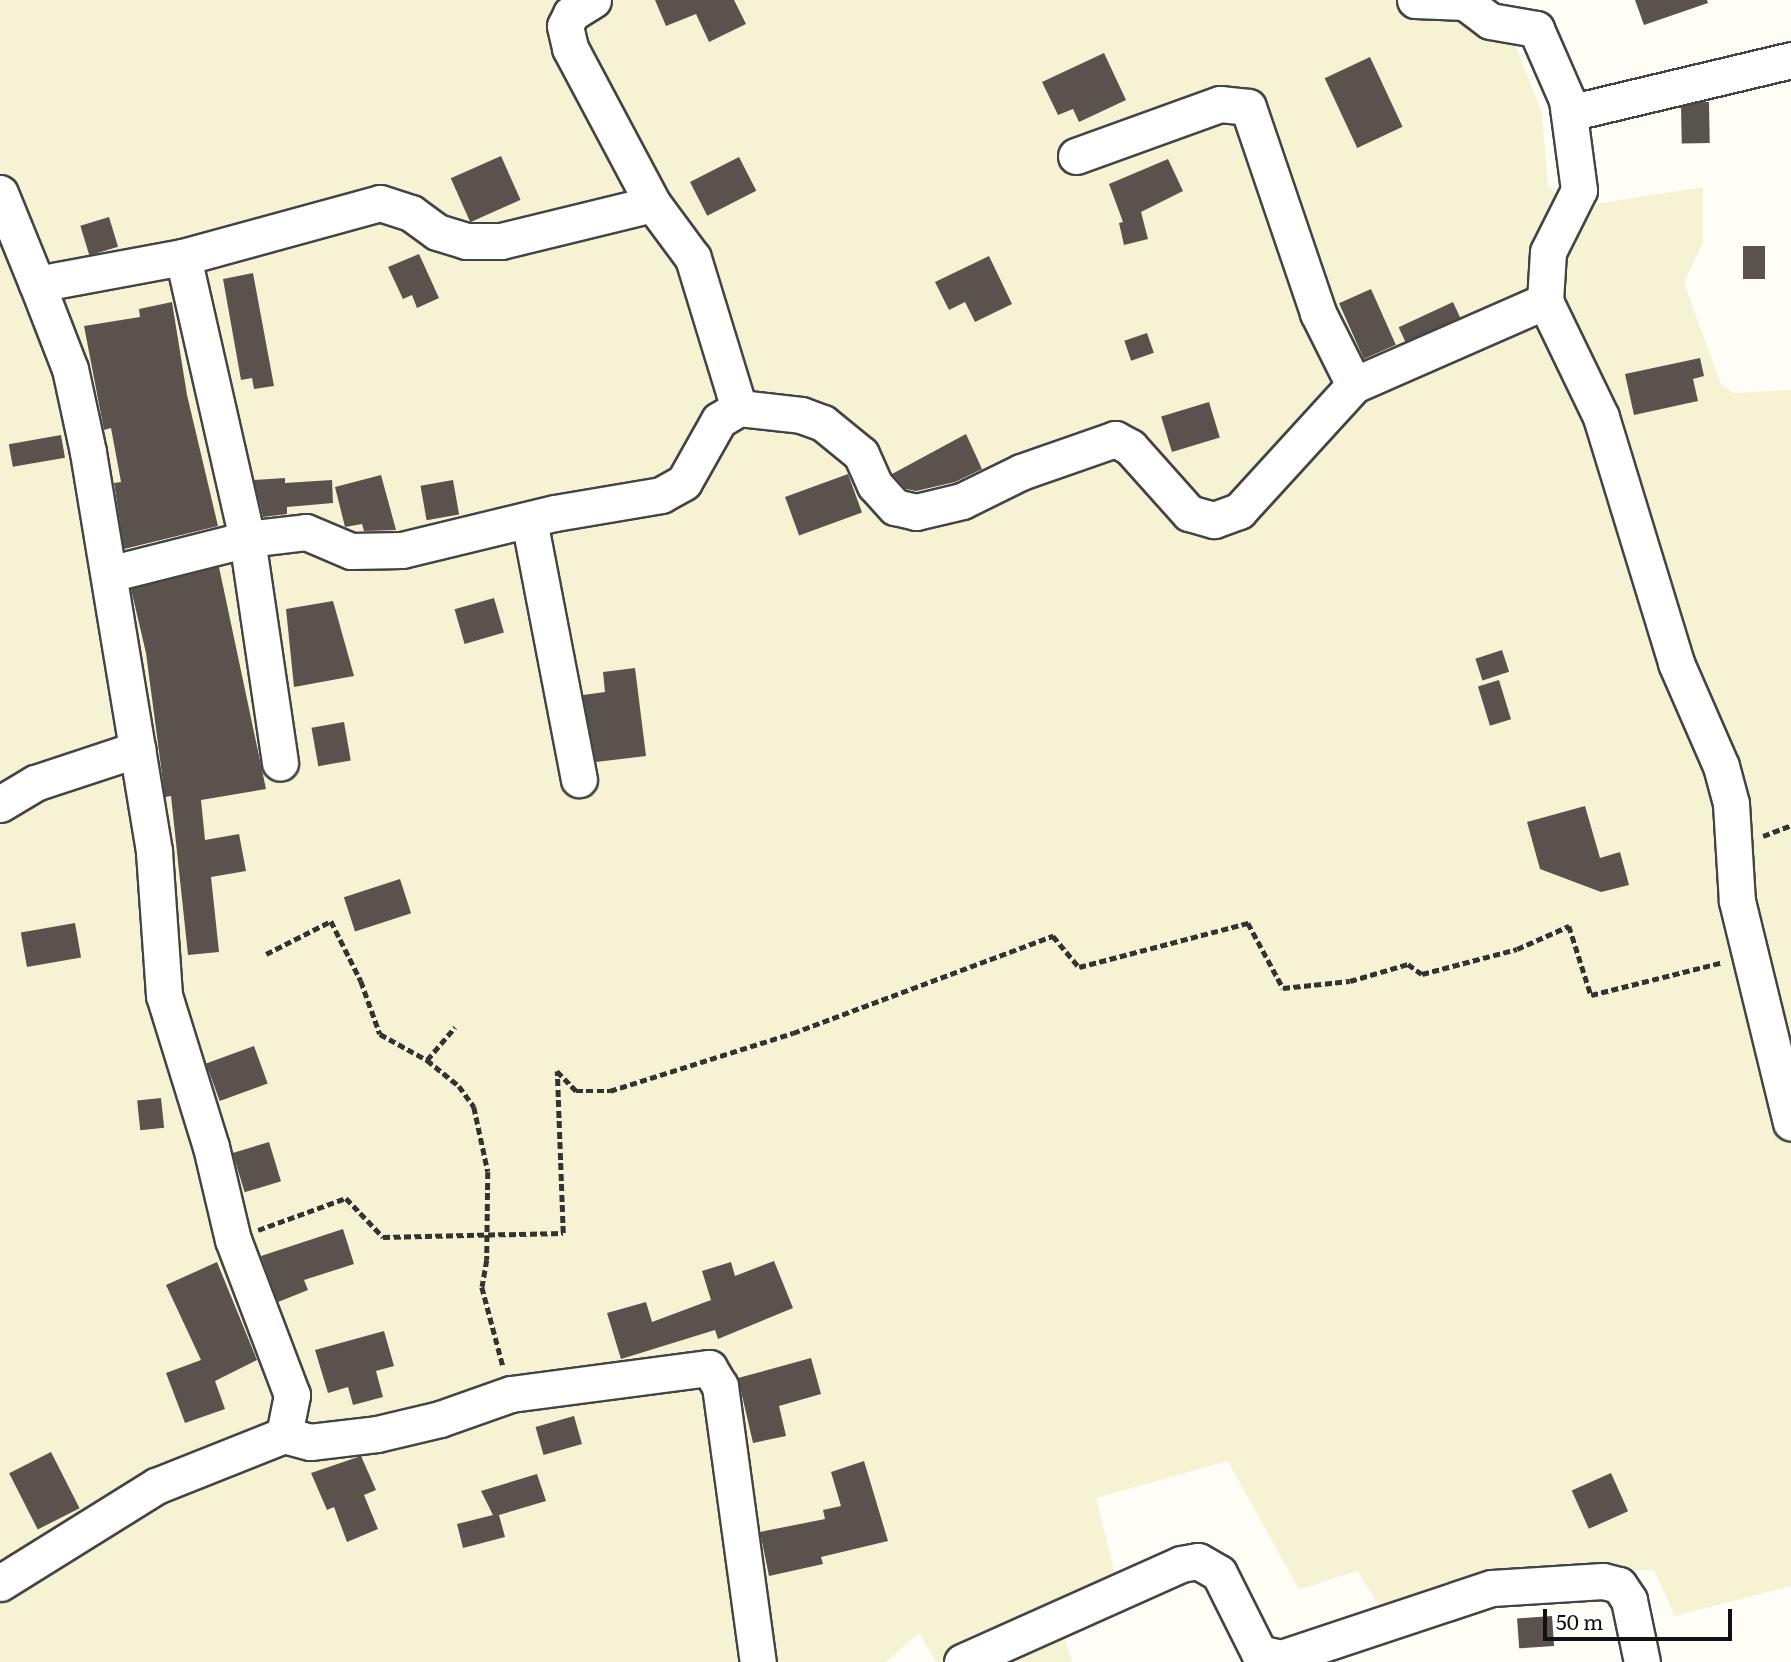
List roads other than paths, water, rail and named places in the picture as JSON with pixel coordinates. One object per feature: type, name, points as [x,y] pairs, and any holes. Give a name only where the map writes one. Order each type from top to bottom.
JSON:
[{"type":"street","points":[[593,0],[571,14],[565,26],[570,48],[653,204],[693,258],[739,408]]},
{"type":"street","points":[[1415,0],[1465,2],[1490,22],[1536,29],[1569,113],[1579,190],[1548,252],[1545,301],[1616,460],[1676,663],[1721,766],[1741,857],[1750,953],[1791,1122]]},
{"type":"street","points":[[1569,113],[1791,60]]},
{"type":"street","points":[[1076,156],[1220,104],[1248,107],[1318,313],[1354,385]]},
{"type":"street","points":[[0,192],[70,369],[109,574],[138,748],[153,851],[164,995],[211,1147],[233,1240],[292,1395],[284,1435]]},
{"type":"street","points":[[37,284],[183,257],[380,203],[411,212],[437,232],[466,240],[501,241],[653,204]]},
{"type":"street","points":[[183,257],[247,539],[280,763]]},
{"type":"street","points":[[109,574],[247,539],[306,532],[351,551],[378,554],[671,491],[691,472],[719,420],[739,408],[802,415],[823,423],[861,454],[875,485],[895,507],[916,512],[962,501],[1021,472],[1115,439],[1129,447],[1189,513],[1214,520],[1238,510],[1354,385],[1545,301]]},
{"type":"street","points":[[529,520],[579,779]]},
{"type":"street","points":[[0,804],[35,783],[138,748]]},
{"type":"street","points":[[0,1583],[156,1486],[284,1435],[310,1442],[377,1434],[440,1419],[511,1394],[709,1368],[720,1386],[758,1662]]},
{"type":"street","points":[[962,1662],[1181,1564],[1198,1562],[1219,1573],[1259,1653],[1281,1658],[1492,1588],[1604,1581],[1619,1585],[1629,1600],[1642,1662]]}]
